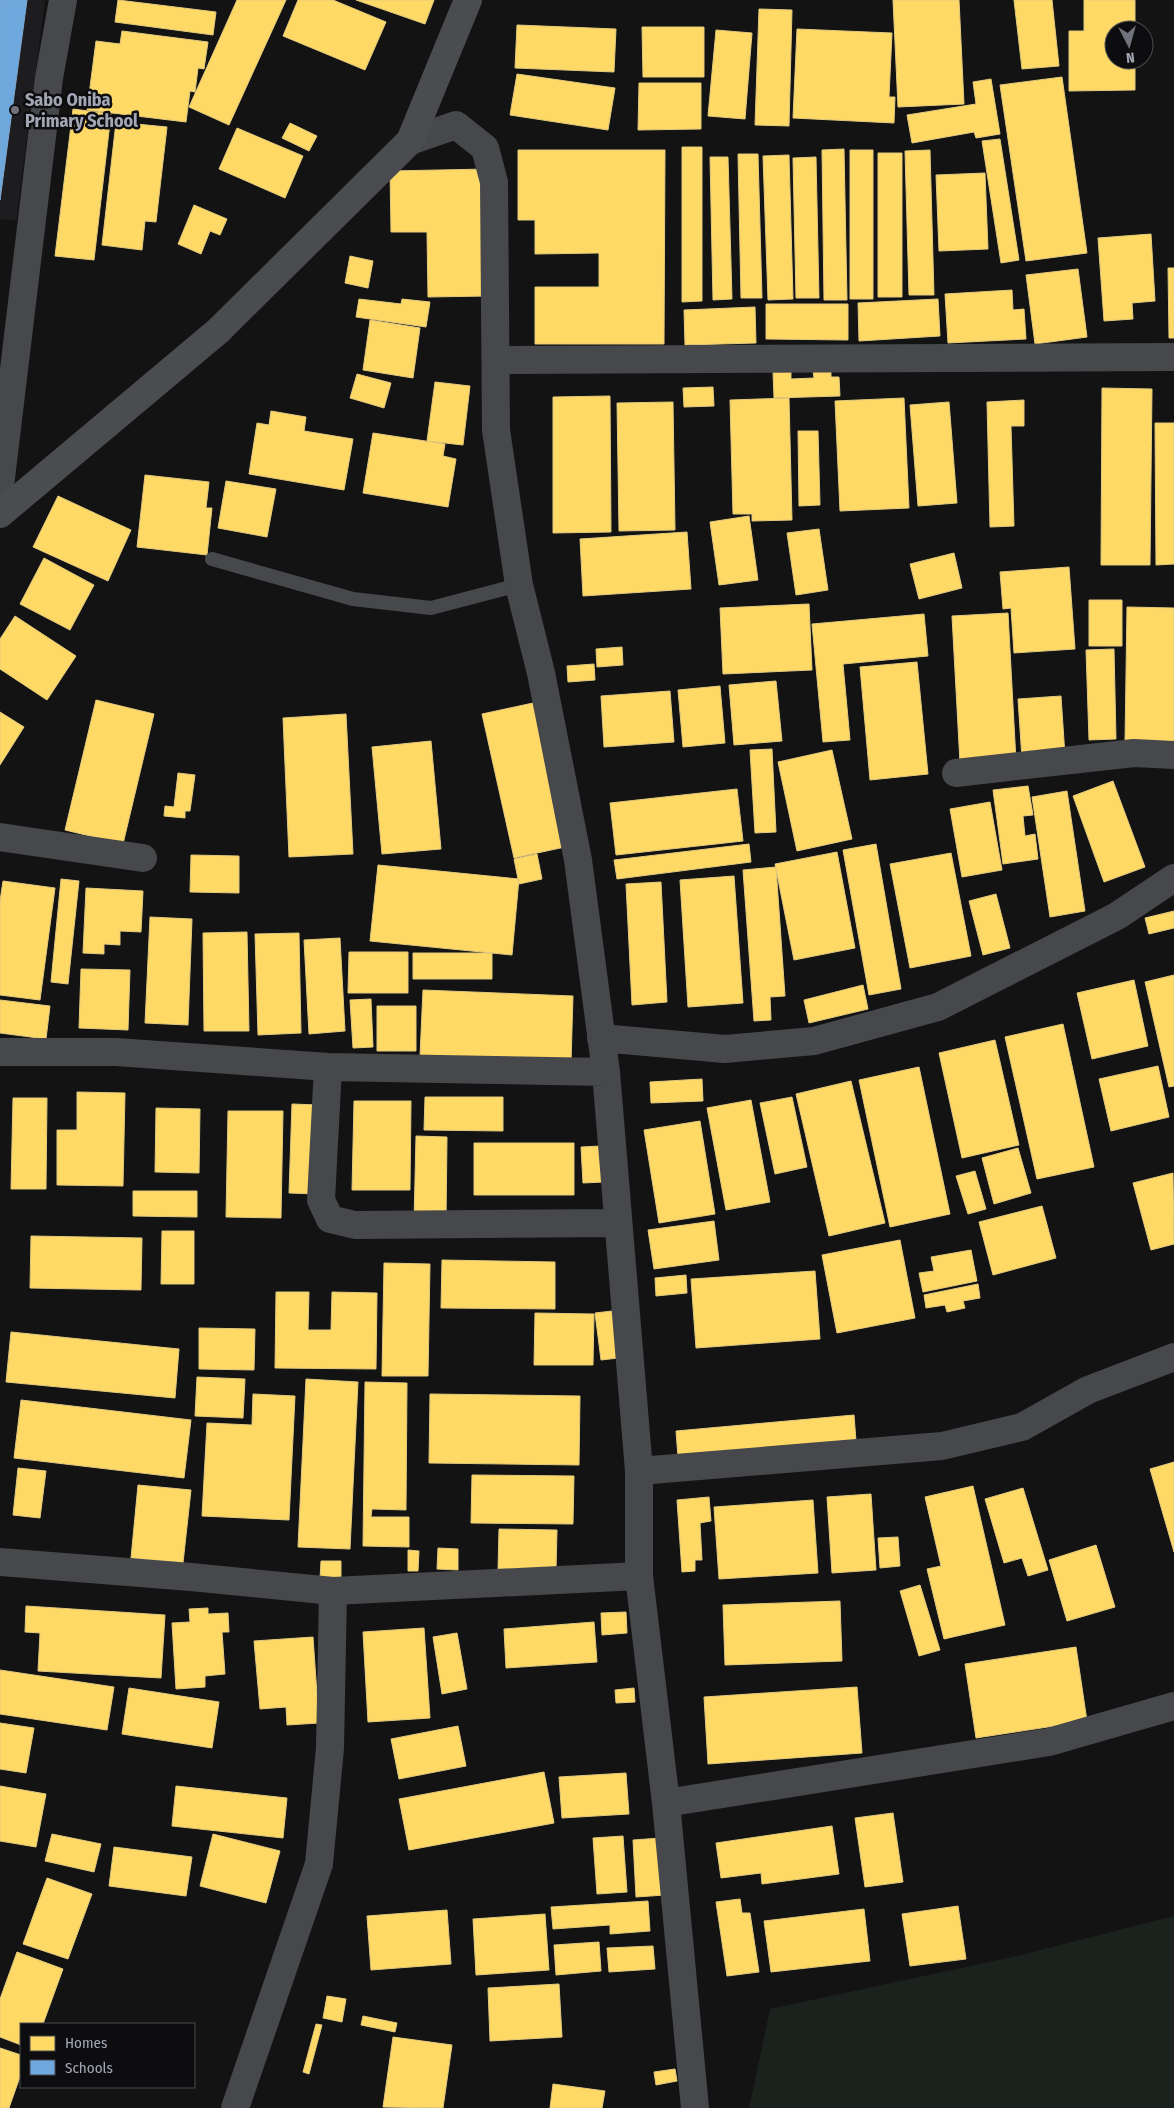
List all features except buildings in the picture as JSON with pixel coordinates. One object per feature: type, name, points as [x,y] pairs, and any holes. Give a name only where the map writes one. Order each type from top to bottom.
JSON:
[{"type":"main road","points":[[0,514],[218,331],[410,141],[468,0]]},
{"type":"street","points":[[0,486],[49,78],[63,0]]},
{"type":"street","points":[[410,141],[456,124],[485,148],[494,182],[496,430],[519,585],[541,673],[578,860],[606,1072],[639,1472],[639,1576],[666,1803],[695,2108]]},
{"type":"street","points":[[496,360],[1174,357]]},
{"type":"street","points":[[956,773],[1134,753],[1174,755]]},
{"type":"street","points":[[0,837],[143,858]]},
{"type":"street","points":[[601,1038],[725,1049],[814,1041],[938,1007],[1117,916],[1174,878]]},
{"type":"street","points":[[0,1052],[116,1052],[328,1067],[606,1072]]},
{"type":"street","points":[[328,1067],[321,1200],[330,1219],[356,1225],[618,1224]]},
{"type":"street","points":[[639,1472],[942,1446],[1022,1427],[1088,1390],[1174,1357]]},
{"type":"street","points":[[0,1562],[191,1577],[333,1591],[639,1576]]},
{"type":"street","points":[[235,2108],[319,1864],[330,1748],[333,1591]]},
{"type":"street","points":[[666,1803],[1049,1742],[1174,1706]]},
{"type":"lane","points":[[212,559],[353,599],[431,608],[519,585]]},
{"type":"shaded area","name":"Sabo Oniba Primary School","points":[[0,0],[45,0],[16,221],[0,219]]},
{"type":"shaded area","points":[[1174,1916],[1174,2108],[749,2108],[770,2009],[1017,1956]]},
{"type":"place","name":"Sabo Oniba Primary School","points":[[15,110]]}]
